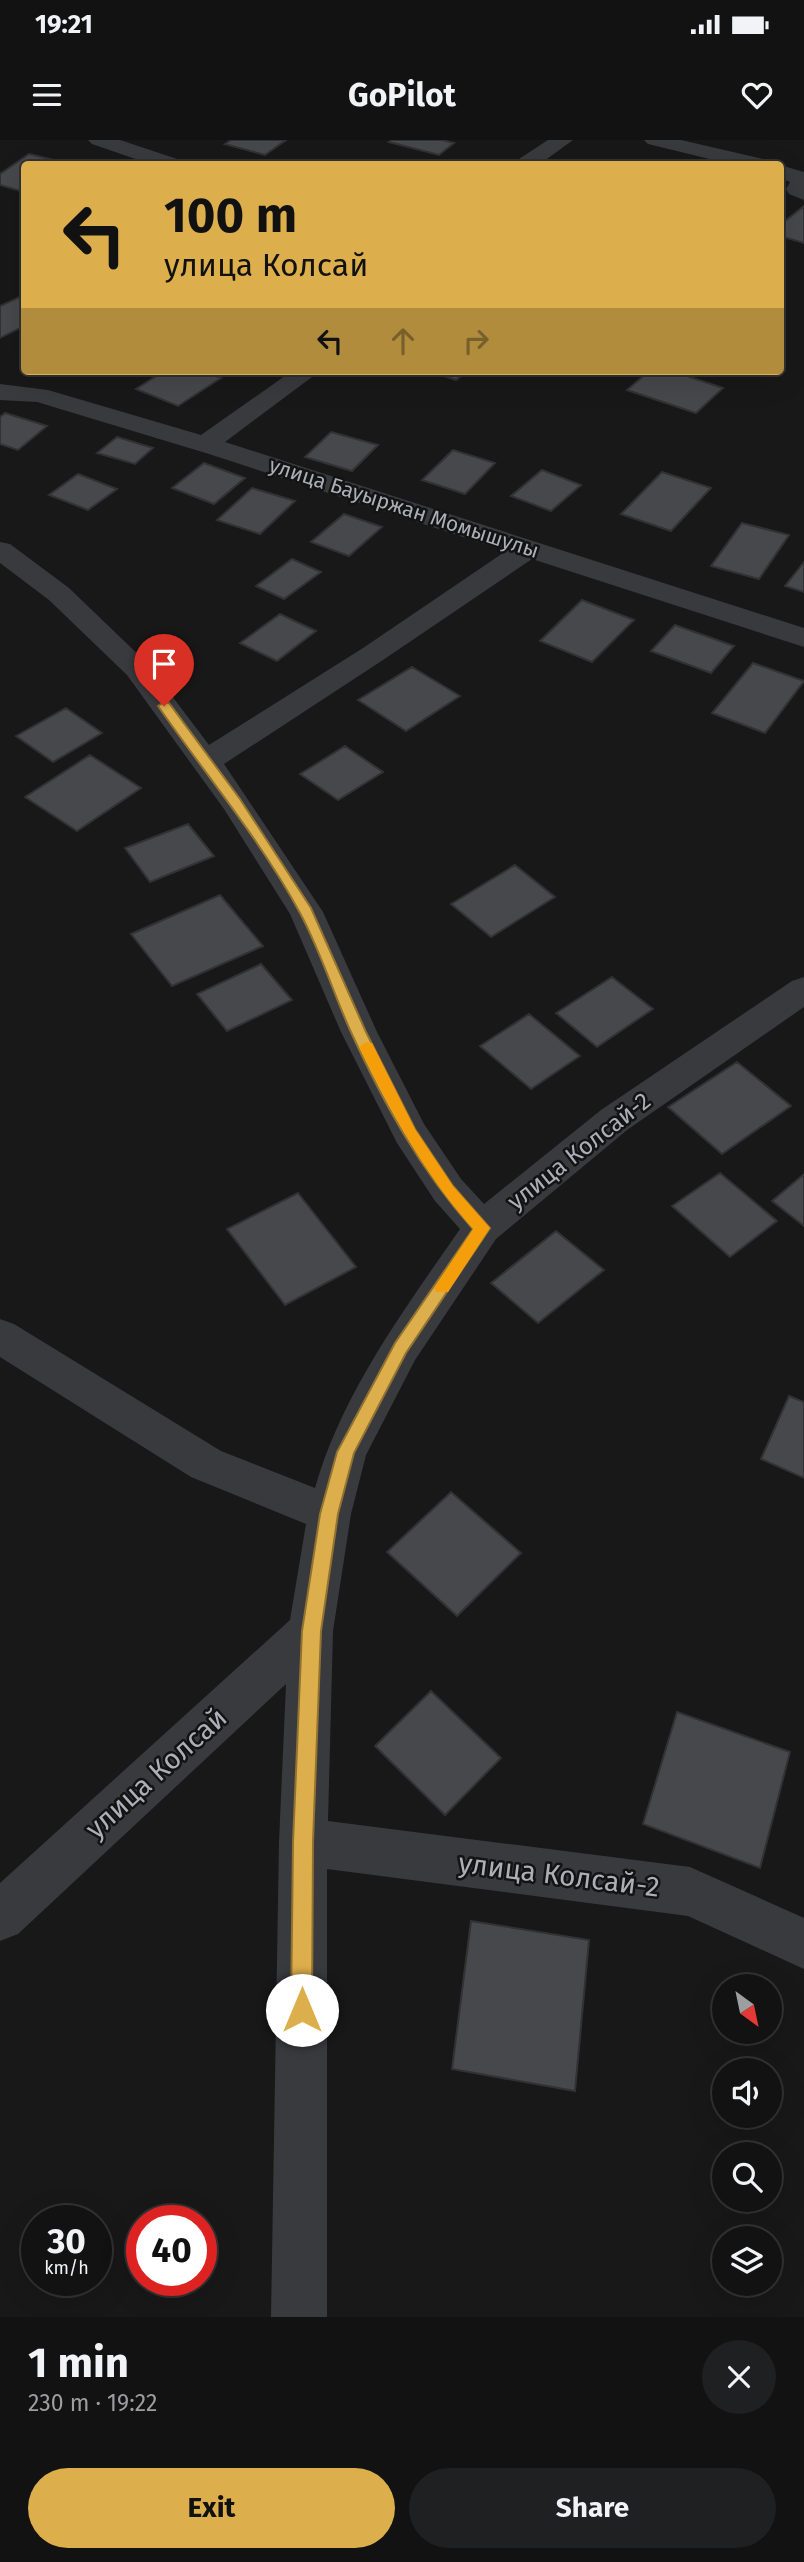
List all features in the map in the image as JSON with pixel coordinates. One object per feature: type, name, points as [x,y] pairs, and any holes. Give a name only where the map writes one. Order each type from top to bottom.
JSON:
[{"type":"street","points":[[99,140],[160,161]]},
{"type":"street","points":[[531,161],[562,140]]},
{"type":"street","points":[[655,140],[742,161]]},
{"type":"street","points":[[784,172],[803,178],[797,189],[804,193]]},
{"type":"street","points":[[205,444],[302,375]]},
{"type":"street","name":"улица Бауыржан Момышулы","points":[[0,392],[39,395],[205,444],[804,638]]},
{"type":"street","points":[[205,762],[528,549]]},
{"type":"street","points":[[0,550],[59,594],[137,668],[235,802],[306,912],[359,1032],[410,1133],[448,1190],[482,1228]]},
{"type":"street","name":"улица Колсай-2","points":[[299,2317],[303,1842],[312,1631],[329,1514],[346,1452],[401,1348],[482,1228],[614,1120],[804,990]]},
{"type":"street","points":[[0,1336],[206,1464],[329,1514]]},
{"type":"street","name":"улица Колсай","points":[[0,1916],[312,1631]]},
{"type":"street","name":"улица Колсай-2","points":[[303,1842],[690,1892],[804,1944]]},
{"type":"building","points":[[231,140],[286,140],[265,155],[225,144]]},
{"type":"building","points":[[442,140],[454,143],[439,155],[389,142]]},
{"type":"building","points":[[29,154],[58,161],[21,161],[21,191],[0,185],[0,174]]},
{"type":"building","points":[[804,206],[804,243],[784,237],[784,222]]},
{"type":"building","points":[[21,296],[21,328],[0,338],[0,306]]},
{"type":"building","points":[[158,375],[213,375],[221,378],[178,406],[136,389]]},
{"type":"building","points":[[442,375],[462,375],[456,380]]},
{"type":"building","points":[[644,375],[684,375],[723,388],[696,413],[627,390]]},
{"type":"building","points":[[5,413],[47,426],[18,450],[0,444],[0,417]]},
{"type":"building","points":[[331,432],[378,445],[352,471],[305,457]]},
{"type":"building","points":[[117,437],[153,448],[135,464],[97,453]]},
{"type":"building","points":[[453,450],[495,463],[465,494],[422,480]]},
{"type":"building","points":[[204,463],[245,478],[214,504],[172,488]]},
{"type":"building","points":[[542,470],[581,485],[551,511],[511,496]]},
{"type":"building","points":[[662,472],[711,488],[671,531],[621,514]]},
{"type":"building","points":[[78,474],[117,489],[88,510],[49,495]]},
{"type":"building","points":[[252,488],[295,501],[260,534],[217,520]]},
{"type":"building","points":[[344,514],[382,527],[349,556],[311,542]]},
{"type":"building","points":[[742,523],[789,535],[759,579],[711,566]]},
{"type":"building","points":[[292,559],[321,572],[284,599],[256,586]]},
{"type":"building","points":[[804,562],[804,592],[785,586]]},
{"type":"building","points":[[582,600],[634,620],[592,662],[540,641]]},
{"type":"building","points":[[280,614],[316,631],[277,661],[240,643]]},
{"type":"building","points":[[675,625],[734,646],[711,673],[651,651]]},
{"type":"building","points":[[753,663],[804,681],[765,733],[712,713]]},
{"type":"building","points":[[412,667],[460,696],[406,731],[358,700]]},
{"type":"building","points":[[66,708],[102,733],[53,762],[16,736]]},
{"type":"building","points":[[345,746],[383,772],[338,800],[300,774]]},
{"type":"building","points":[[90,755],[141,788],[77,831],[25,797]]},
{"type":"building","points":[[188,824],[214,856],[150,882],[125,848]]},
{"type":"building","points":[[515,865],[555,897],[491,937],[451,904]]},
{"type":"building","points":[[220,895],[263,946],[172,986],[131,934]]},
{"type":"building","points":[[261,964],[292,1000],[227,1031],[197,994]]},
{"type":"building","points":[[612,977],[653,1009],[597,1047],[556,1013]]},
{"type":"building","points":[[529,1014],[580,1056],[531,1089],[480,1046]]},
{"type":"building","points":[[737,1062],[791,1106],[722,1154],[668,1107]]},
{"type":"building","points":[[720,1173],[777,1221],[730,1257],[672,1206]]},
{"type":"building","points":[[804,1174],[804,1226],[772,1201]]},
{"type":"building","points":[[298,1193],[356,1267],[285,1305],[227,1229]]},
{"type":"building","points":[[556,1231],[604,1270],[538,1323],[491,1283]]},
{"type":"building","points":[[789,1396],[804,1402],[804,1478],[761,1459]]},
{"type":"building","points":[[451,1492],[521,1553],[457,1616],[387,1552]]},
{"type":"building","points":[[431,1691],[501,1758],[445,1815],[375,1746]]},
{"type":"building","points":[[677,1712],[790,1752],[760,1868],[643,1824]]},
{"type":"building","points":[[471,1921],[589,1940],[575,2091],[452,2069]]},
{"type":"slow traffic","points":[[366,1047],[410,1133],[448,1190],[482,1228],[442,1288]]},
{"type":"route","points":[[164,706],[235,802],[306,912],[359,1032],[410,1133],[448,1190],[482,1228],[401,1348],[346,1452],[329,1514],[312,1631],[303,1842],[302,2010]]}]
